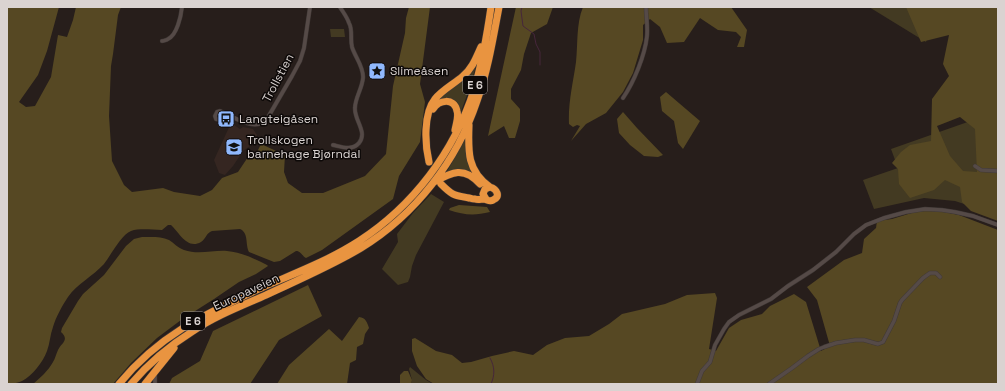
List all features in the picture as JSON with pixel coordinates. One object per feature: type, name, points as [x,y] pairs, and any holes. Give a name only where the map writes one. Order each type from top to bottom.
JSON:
[{"type":"highway","name":"E 6","points":[[453,138],[474,90],[488,29],[491,7]]},
{"type":"highway","name":"E 6","points":[[432,184],[454,151],[477,103],[487,69],[499,7]]},
{"type":"highway","name":"E 6","points":[[429,162],[426,142],[429,108],[440,93],[462,77],[471,67],[488,29]]},
{"type":"highway","name":"E 6","points":[[428,116],[439,103],[446,101],[454,105],[458,114],[453,138]]},
{"type":"highway","name":"E 6","points":[[469,121],[468,148],[471,163],[486,192]]},
{"type":"highway","name":"Europaveien","points":[[119,384],[149,353],[188,324],[211,311],[322,260],[369,234],[405,203],[424,182],[437,165],[453,138]]},
{"type":"highway","name":"E 6","points":[[432,184],[449,174],[463,172],[475,179],[486,192]]},
{"type":"highway","name":"Europaveien","points":[[131,384],[155,359],[182,338],[210,321],[326,267],[360,248],[385,231],[411,209],[432,184]]},
{"type":"highway","points":[[441,184],[454,195],[473,200],[486,192]]},
{"type":"highway","name":"E 6","points":[[145,384],[182,338]]},
{"type":"street","points":[[162,41],[170,38],[174,33],[179,22],[182,7]]},
{"type":"street","name":"Trollstien","points":[[231,116],[254,125],[262,123],[268,117],[300,61],[304,48],[310,7]]},
{"type":"street","points":[[333,145],[352,148],[359,142],[362,135],[355,109],[362,84],[362,74],[352,48],[350,23],[340,7]]},
{"type":"street","points":[[623,98],[633,81],[645,44],[647,31],[646,7]]},
{"type":"street","points":[[974,166],[981,170],[998,171]]},
{"type":"street","points":[[696,384],[702,371],[710,362],[715,345],[729,322],[739,315],[771,299],[813,270],[836,252],[857,231],[866,225],[906,212],[925,209],[955,212],[998,225]]},
{"type":"street","points":[[769,384],[808,356],[824,347],[836,343],[855,340],[864,340],[878,344],[883,342],[894,321],[902,300],[923,278],[930,273],[936,273],[940,277]]},
{"type":"street","points":[[155,384],[156,370]]},
{"type":"shaded area","points":[[7,7],[59,7],[47,51],[38,75],[19,102],[26,107],[35,106],[51,77],[58,35],[67,37],[76,7],[121,7],[118,15],[111,66],[109,116],[112,161],[124,185],[132,192],[163,188],[174,192],[200,196],[212,190],[222,178],[238,172],[248,157],[255,156],[261,144],[285,155],[284,172],[288,183],[302,193],[323,193],[365,176],[386,154],[393,86],[405,33],[406,18],[409,7],[430,7],[420,84],[425,102],[420,142],[399,176],[393,199],[322,250],[306,258],[296,251],[280,261],[274,262],[249,252],[245,233],[240,229],[212,231],[208,233],[203,241],[196,244],[187,242],[171,225],[168,225],[162,230],[142,229],[127,233],[104,264],[76,288],[68,297],[56,319],[43,360],[37,368],[30,376],[22,381],[7,384]]},
{"type":"shaded area","points":[[516,7],[553,7],[547,24],[531,33],[524,54],[521,70],[511,89],[511,99],[520,109],[520,121],[515,138],[509,138],[504,126],[488,136]]},
{"type":"shaded area","points":[[583,7],[731,7],[747,30],[744,47],[737,47],[741,37],[736,32],[718,30],[700,18],[684,42],[667,43],[660,27],[650,19],[643,25],[643,40],[633,73],[623,92],[606,113],[586,124],[571,141],[580,126],[577,125],[573,127],[569,124],[569,116],[576,62],[578,27]]},
{"type":"shaded area","points":[[869,7],[926,7],[933,13],[926,42]]},
{"type":"shaded area","points":[[906,7],[998,7],[998,221],[971,211],[962,202],[960,187],[945,180],[934,190],[910,198],[899,184],[898,169],[892,163],[901,152],[910,145],[931,141],[932,99],[949,76],[943,64],[949,35],[921,42]],"holes":[[[960,117],[975,129],[977,172],[963,171],[950,156],[937,126]]]},
{"type":"shaded area","points":[[998,7],[998,215],[955,201],[924,198],[874,209],[863,180],[898,168],[891,149],[996,112]]},
{"type":"shaded area","points":[[330,29],[344,29],[345,37],[331,37]]},
{"type":"shaded area","points":[[478,59],[459,117],[455,103],[437,102]]},
{"type":"shaded area","points":[[666,92],[700,121],[683,149],[678,143],[674,121],[662,111],[660,97]]},
{"type":"shaded area","points":[[623,112],[663,155],[658,157],[644,156],[630,145],[619,133],[617,119]]},
{"type":"shaded area","name":"Trollskogen barnehage Bjørndal","points":[[231,123],[240,129],[243,127],[253,129],[257,135],[254,143],[243,151],[225,175],[219,173],[214,160]]},
{"type":"shaded area","points":[[465,139],[471,172],[445,175]]},
{"type":"shaded area","points":[[431,194],[444,202],[416,255],[408,282],[398,285],[382,269],[398,242],[397,234],[413,213]]},
{"type":"shaded area","points":[[459,205],[487,207],[490,212],[469,214],[449,210],[450,208]]},
{"type":"shaded area","points":[[935,210],[959,215],[998,230],[998,384],[434,384],[426,379],[417,366],[412,351],[412,339],[415,338],[436,351],[452,355],[462,363],[514,351],[533,355],[547,345],[565,338],[589,336],[622,314],[665,304],[687,295],[715,293],[717,298],[709,349],[716,351],[729,328],[741,320],[762,314],[770,306],[794,294],[806,302],[821,351],[830,346],[817,300],[807,287],[844,260],[862,253],[864,239],[876,228],[877,221],[892,219],[918,211]]},
{"type":"shaded area","points":[[142,237],[163,238],[169,240],[182,249],[189,251],[227,251],[237,253],[253,258],[268,266],[256,274],[239,282],[181,320],[157,338],[131,363],[113,384],[33,384],[54,361],[58,350],[65,339],[61,332],[62,328],[83,294],[104,275],[126,246],[134,239]]},
{"type":"shaded area","points":[[308,285],[322,316],[279,340],[250,384],[169,384],[172,378],[200,361],[213,331]]},
{"type":"shaded area","points":[[359,317],[365,319],[369,328],[365,334],[363,344],[357,347],[356,360],[350,363],[347,384],[277,384],[289,365],[329,329],[342,341]]},
{"type":"shaded area","points":[[410,367],[433,384],[411,384],[412,380],[409,369]]},
{"type":"shaded area","points":[[404,371],[408,371],[412,380],[411,384],[400,384],[400,375]]},
{"type":"waterway","points":[[522,7],[521,11],[523,26],[534,34],[536,44],[540,52],[540,65]]},
{"type":"waterway","points":[[490,358],[494,371],[491,384]]},
{"type":"place","name":"Slimeåsen","points":[[377,71]]},
{"type":"place","name":"Langteigåsen","points":[[226,119]]},
{"type":"place","name":"Trollskogen barnehage Bjørndal","points":[[234,147]]}]
